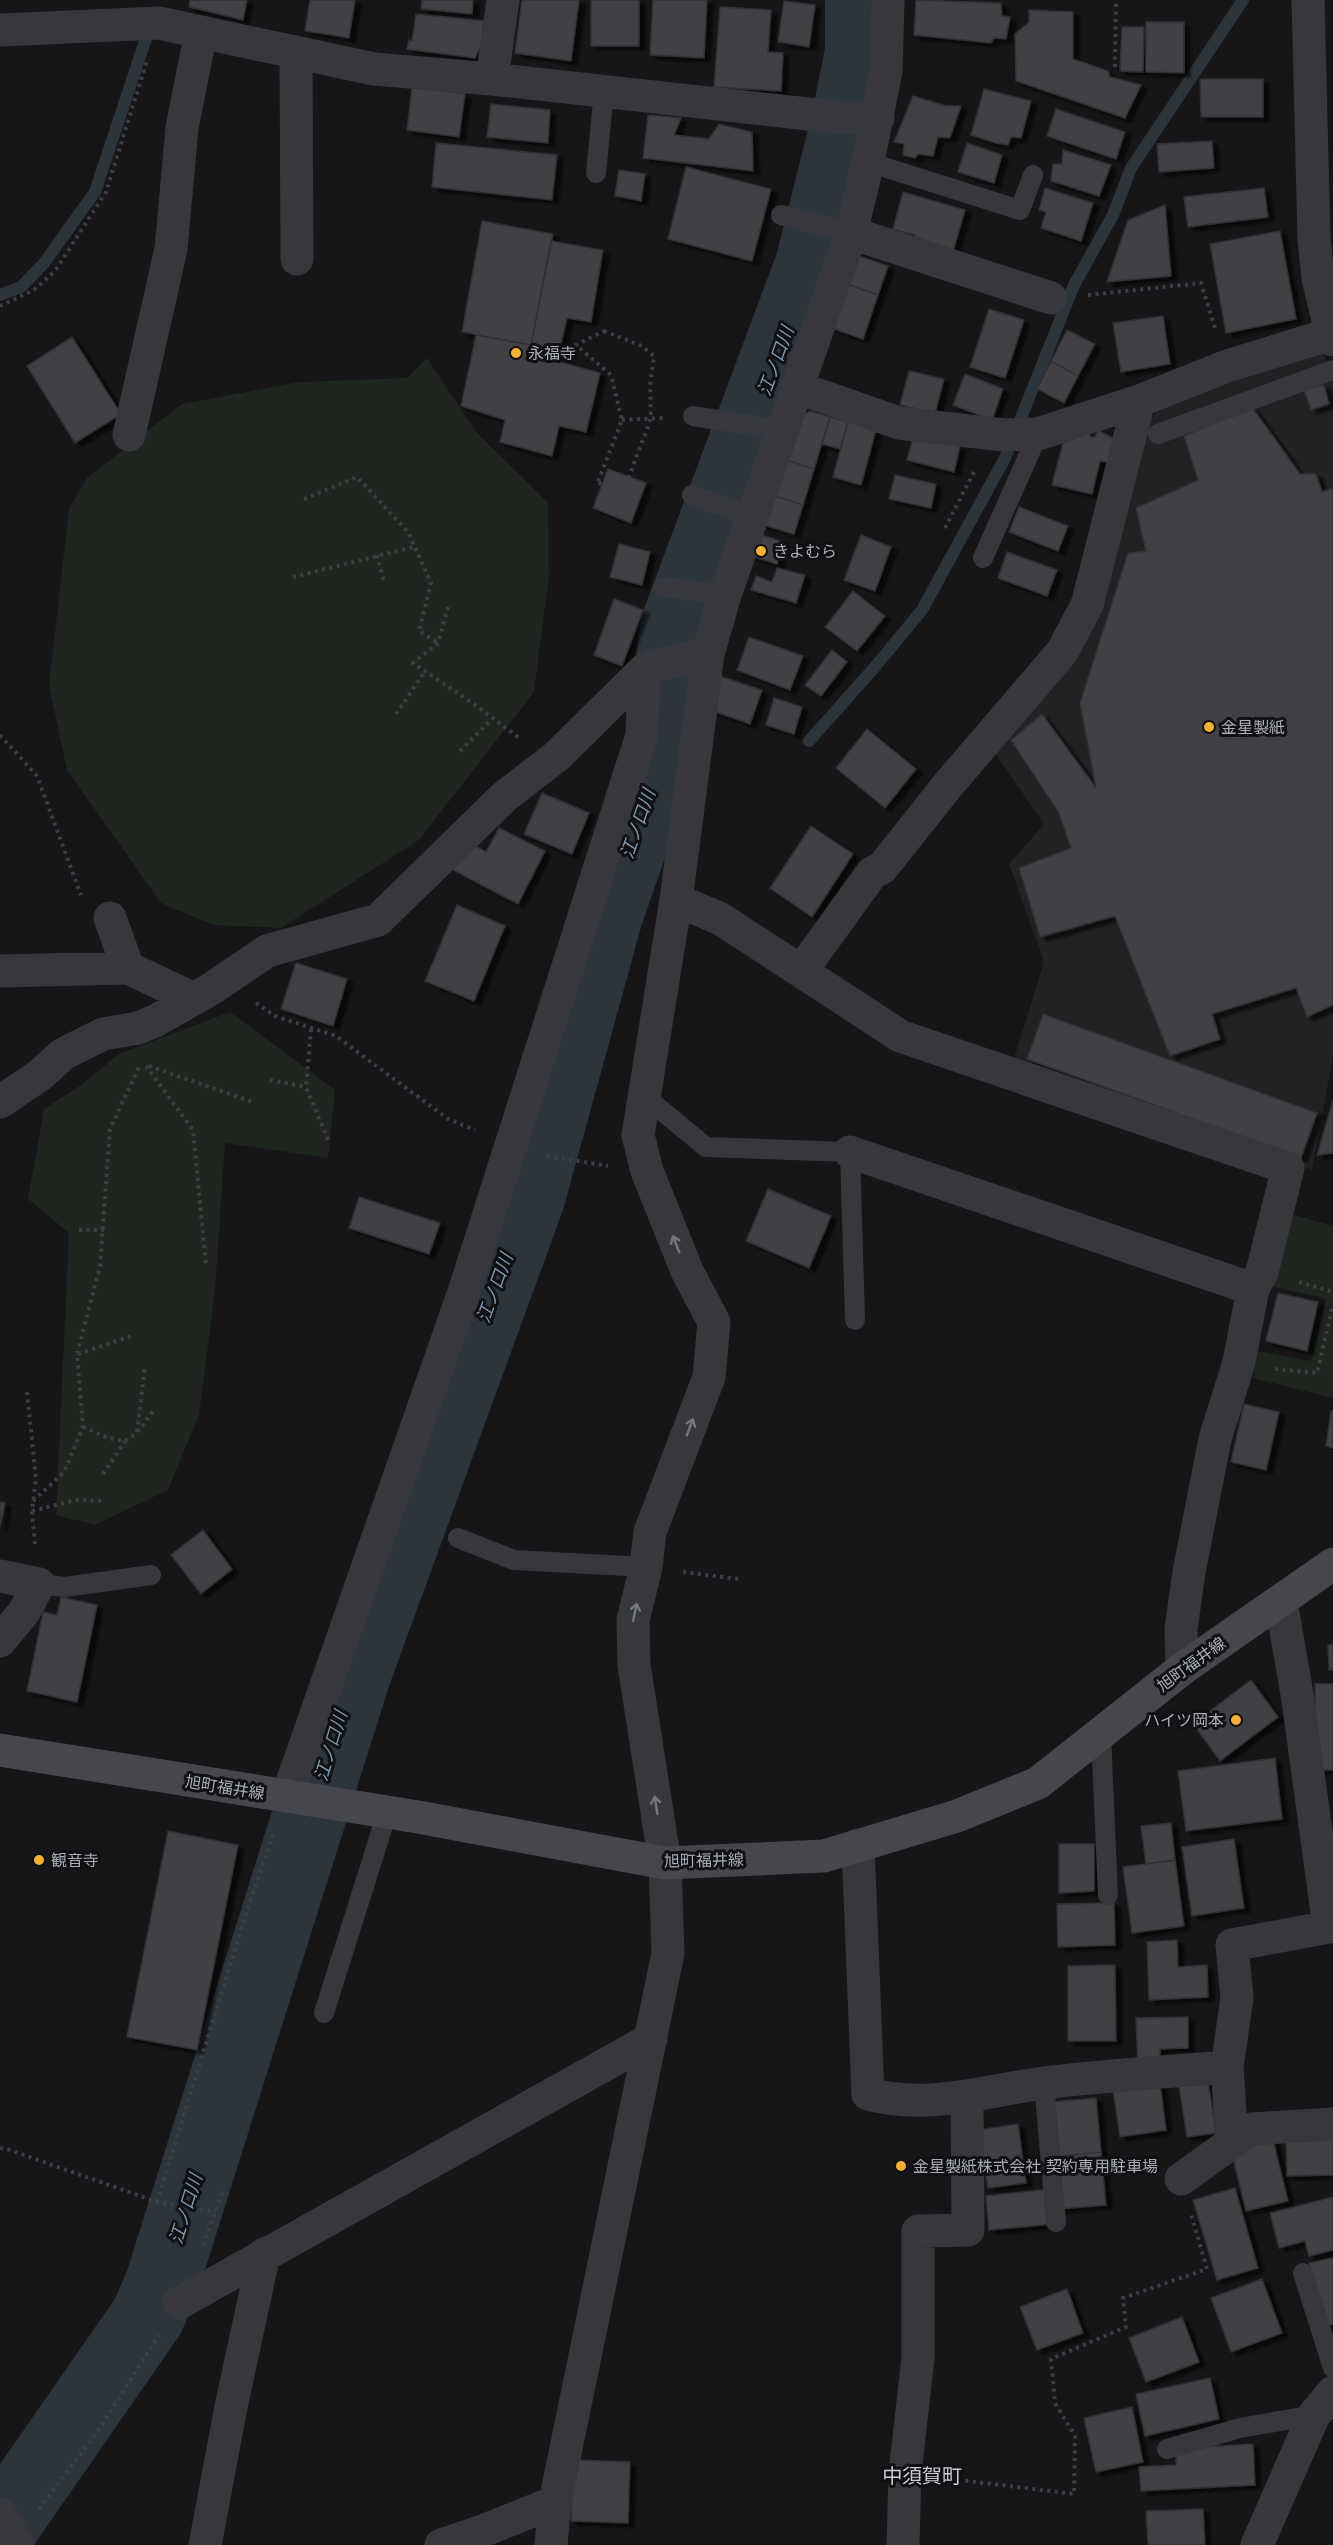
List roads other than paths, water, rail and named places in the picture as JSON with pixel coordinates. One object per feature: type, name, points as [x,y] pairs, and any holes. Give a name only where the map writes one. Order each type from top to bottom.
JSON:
[{"type":"street","points":[[492,79],[503,0]]},
{"type":"street","points":[[551,2545],[555,2502],[668,1953],[665,1863],[634,1665],[633,1620],[646,1567],[650,1532],[709,1377],[714,1322],[687,1271],[647,1171],[639,1135],[676,900],[700,656],[725,595],[796,387],[868,162],[860,117],[886,71],[888,0]]},
{"type":"street","points":[[796,387],[899,423],[1016,434],[1139,401],[1227,366],[1332,338],[1318,279],[1314,238],[1308,0]]},
{"type":"street","points":[[0,30],[164,15],[201,32],[374,69],[860,117]]},
{"type":"street","points":[[129,435],[171,249],[182,128],[201,32]]},
{"type":"street","points":[[296,52],[297,259]]},
{"type":"street","points":[[845,231],[1051,298]]},
{"type":"street","points":[[802,970],[872,873],[882,868],[948,785],[1062,652],[1087,605],[1139,401]]},
{"type":"street","points":[[0,1102],[40,1075],[63,1054],[82,1043],[103,1035],[138,1028],[194,999],[267,951],[378,920],[504,797],[557,756],[648,668],[700,656]]},
{"type":"street","points":[[289,1797],[465,1288],[642,735],[648,668]]},
{"type":"street","points":[[676,900],[721,919],[900,1036],[1288,1168],[1262,1272],[1254,1289],[1239,1362],[1215,1439],[1189,1572],[1181,1629],[1182,1669]]},
{"type":"street","points":[[110,918],[128,968]]},
{"type":"street","points":[[0,971],[128,968],[194,999]]},
{"type":"street","points":[[850,1152],[1254,1289]]},
{"type":"street","name":"旭町福井線","points":[[0,1750],[335,1804],[665,1863],[824,1856],[957,1816],[1038,1783],[1182,1669],[1333,1564]]},
{"type":"street","points":[[0,1576],[39,1584],[24,1612],[0,1641]]},
{"type":"street","points":[[1232,2141],[1227,2067],[1237,1998],[1232,1945],[1329,1927],[1298,1700],[1281,1601]]},
{"type":"street","points":[[858,1845],[868,2094],[892,2101],[967,2098],[1044,2083],[1227,2067]]},
{"type":"street","points":[[179,2303],[651,2039]]},
{"type":"street","points":[[903,2545],[905,2473],[918,2358],[918,2231],[968,2230],[967,2098]]},
{"type":"street","points":[[1181,2179],[1251,2129],[1333,2124]]},
{"type":"street","points":[[206,2545],[231,2407],[264,2254]]},
{"type":"street","points":[[1257,2545],[1324,2403]]},
{"type":"street","points":[[441,2545],[555,2502]]},
{"type":"lane","points":[[596,173],[604,92]]},
{"type":"lane","points":[[868,162],[1020,210],[1033,176]]},
{"type":"lane","points":[[781,215],[845,231]]},
{"type":"lane","points":[[1158,434],[1333,370]]},
{"type":"lane","points":[[693,416],[781,430]]},
{"type":"lane","points":[[983,558],[1016,434]]},
{"type":"lane","points":[[692,495],[751,516]]},
{"type":"lane","points":[[663,587],[725,595]]},
{"type":"lane","points":[[644,1096],[706,1147],[850,1152],[855,1320]]},
{"type":"lane","points":[[458,1538],[514,1560],[646,1567]]},
{"type":"lane","points":[[39,1584],[65,1587],[151,1575]]},
{"type":"lane","points":[[1101,1735],[1108,1895]]},
{"type":"lane","points":[[324,2013],[387,1813]]},
{"type":"lane","points":[[1044,2083],[1056,2222]]},
{"type":"lane","points":[[1303,2273],[1333,2368]]},
{"type":"lane","points":[[1167,2449],[1324,2403]]},
{"type":"waterway","name":"江ノ口川","points":[[0,2529],[148,2316],[162,2283],[354,1674],[528,1198],[606,915],[660,759],[677,626],[812,265],[847,127],[862,52],[862,0]]},
{"type":"waterway","points":[[809,741],[922,610],[1005,458],[1074,285],[1113,215],[1131,168],[1243,0]]},
{"type":"waterway","points":[[0,295],[21,287],[44,263],[95,192],[147,35]]},
{"type":"waterway","points":[[662,742],[676,740]]},
{"type":"place","name":"永福寺","points":[[516,353]]},
{"type":"place","name":"きよむら","points":[[761,551]]},
{"type":"place","name":"金星製紙","points":[[1209,727]]},
{"type":"place","name":"ハイツ岡本","points":[[1236,1720]]},
{"type":"place","name":"観音寺","points":[[39,1860]]},
{"type":"place","name":"金星製紙株式会社 契約専用駐車場","points":[[901,2166]]},
{"type":"district","name":"中須賀町","points":[[922,2476]]}]
